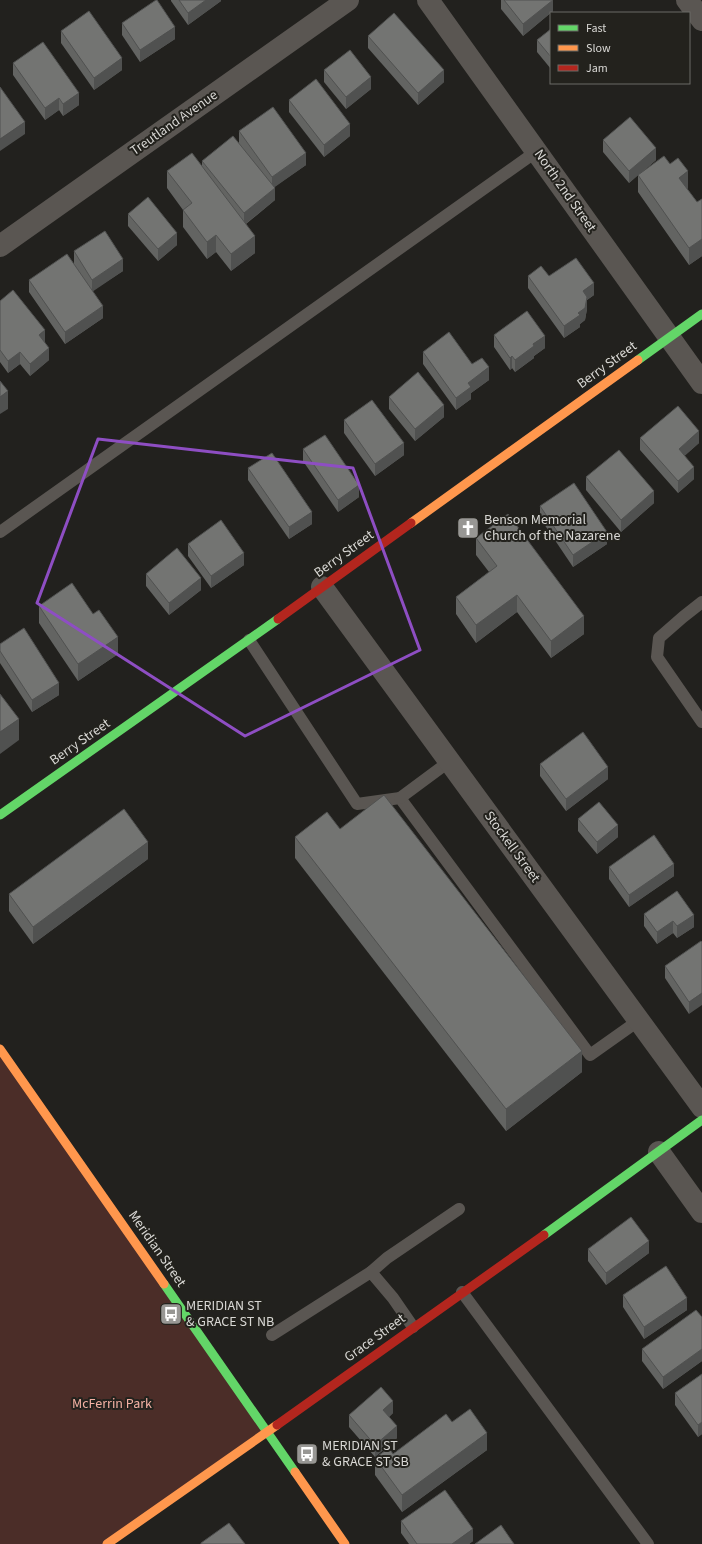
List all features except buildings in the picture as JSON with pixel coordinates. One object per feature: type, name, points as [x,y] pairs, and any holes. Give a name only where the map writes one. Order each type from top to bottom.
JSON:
[{"type":"street","name":"Treutland Avenue","points":[[0,246],[348,0]]},
{"type":"street","name":"North 2nd Street","points":[[428,0],[702,383]]},
{"type":"street","points":[[687,0],[702,20]]},
{"type":"street","name":"Berry Street","points":[[0,815],[249,640],[702,314]]},
{"type":"street","name":"Stockell Street","points":[[322,587],[702,1107]]},
{"type":"street","name":"Meridian Street","points":[[0,1049],[345,1544]]},
{"type":"street","name":"Grace Street","points":[[107,1544],[268,1432],[702,1120]]},
{"type":"street","points":[[659,1152],[702,1212]]},
{"type":"lane","points":[[0,532],[537,151]]},
{"type":"lane","points":[[702,602],[683,616],[659,638],[657,657],[702,722]]},
{"type":"lane","points":[[249,640],[357,804],[400,798],[450,762]]},
{"type":"lane","points":[[400,798],[590,1056],[638,1020]]},
{"type":"lane","points":[[272,1335],[371,1272],[387,1258],[459,1209]]},
{"type":"lane","points":[[371,1272],[393,1298],[413,1327]]},
{"type":"lane","points":[[462,1292],[648,1544]]},
{"type":"highlighted area","points":[[98,439],[353,468],[420,650],[245,736],[37,603]]},
{"type":"green space","name":"McFerrin Park","points":[[0,1049],[268,1432],[107,1544],[0,1544]]},
{"type":"traffic: fast","points":[[638,360],[702,314]]},
{"type":"traffic: fast","points":[[0,815],[278,619]]},
{"type":"traffic: fast","points":[[544,1235],[702,1120]]},
{"type":"traffic: fast","points":[[164,1284],[295,1472]]},
{"type":"traffic: slow","points":[[411,523],[638,360]]},
{"type":"traffic: slow","points":[[0,1049],[164,1284]]},
{"type":"traffic: slow","points":[[107,1544],[277,1425]]},
{"type":"traffic: slow","points":[[295,1472],[345,1544]]},
{"type":"traffic: jam","points":[[278,619],[411,523]]},
{"type":"traffic: jam","points":[[277,1425],[544,1235]]},
{"type":"place","name":"Benson Memorial Church of the Nazarene","points":[[468,528]]},
{"type":"place","name":"MERIDIAN ST & GRACE ST NB","points":[[171,1314]]},
{"type":"place","name":"MERIDIAN ST & GRACE ST SB","points":[[307,1454]]}]
